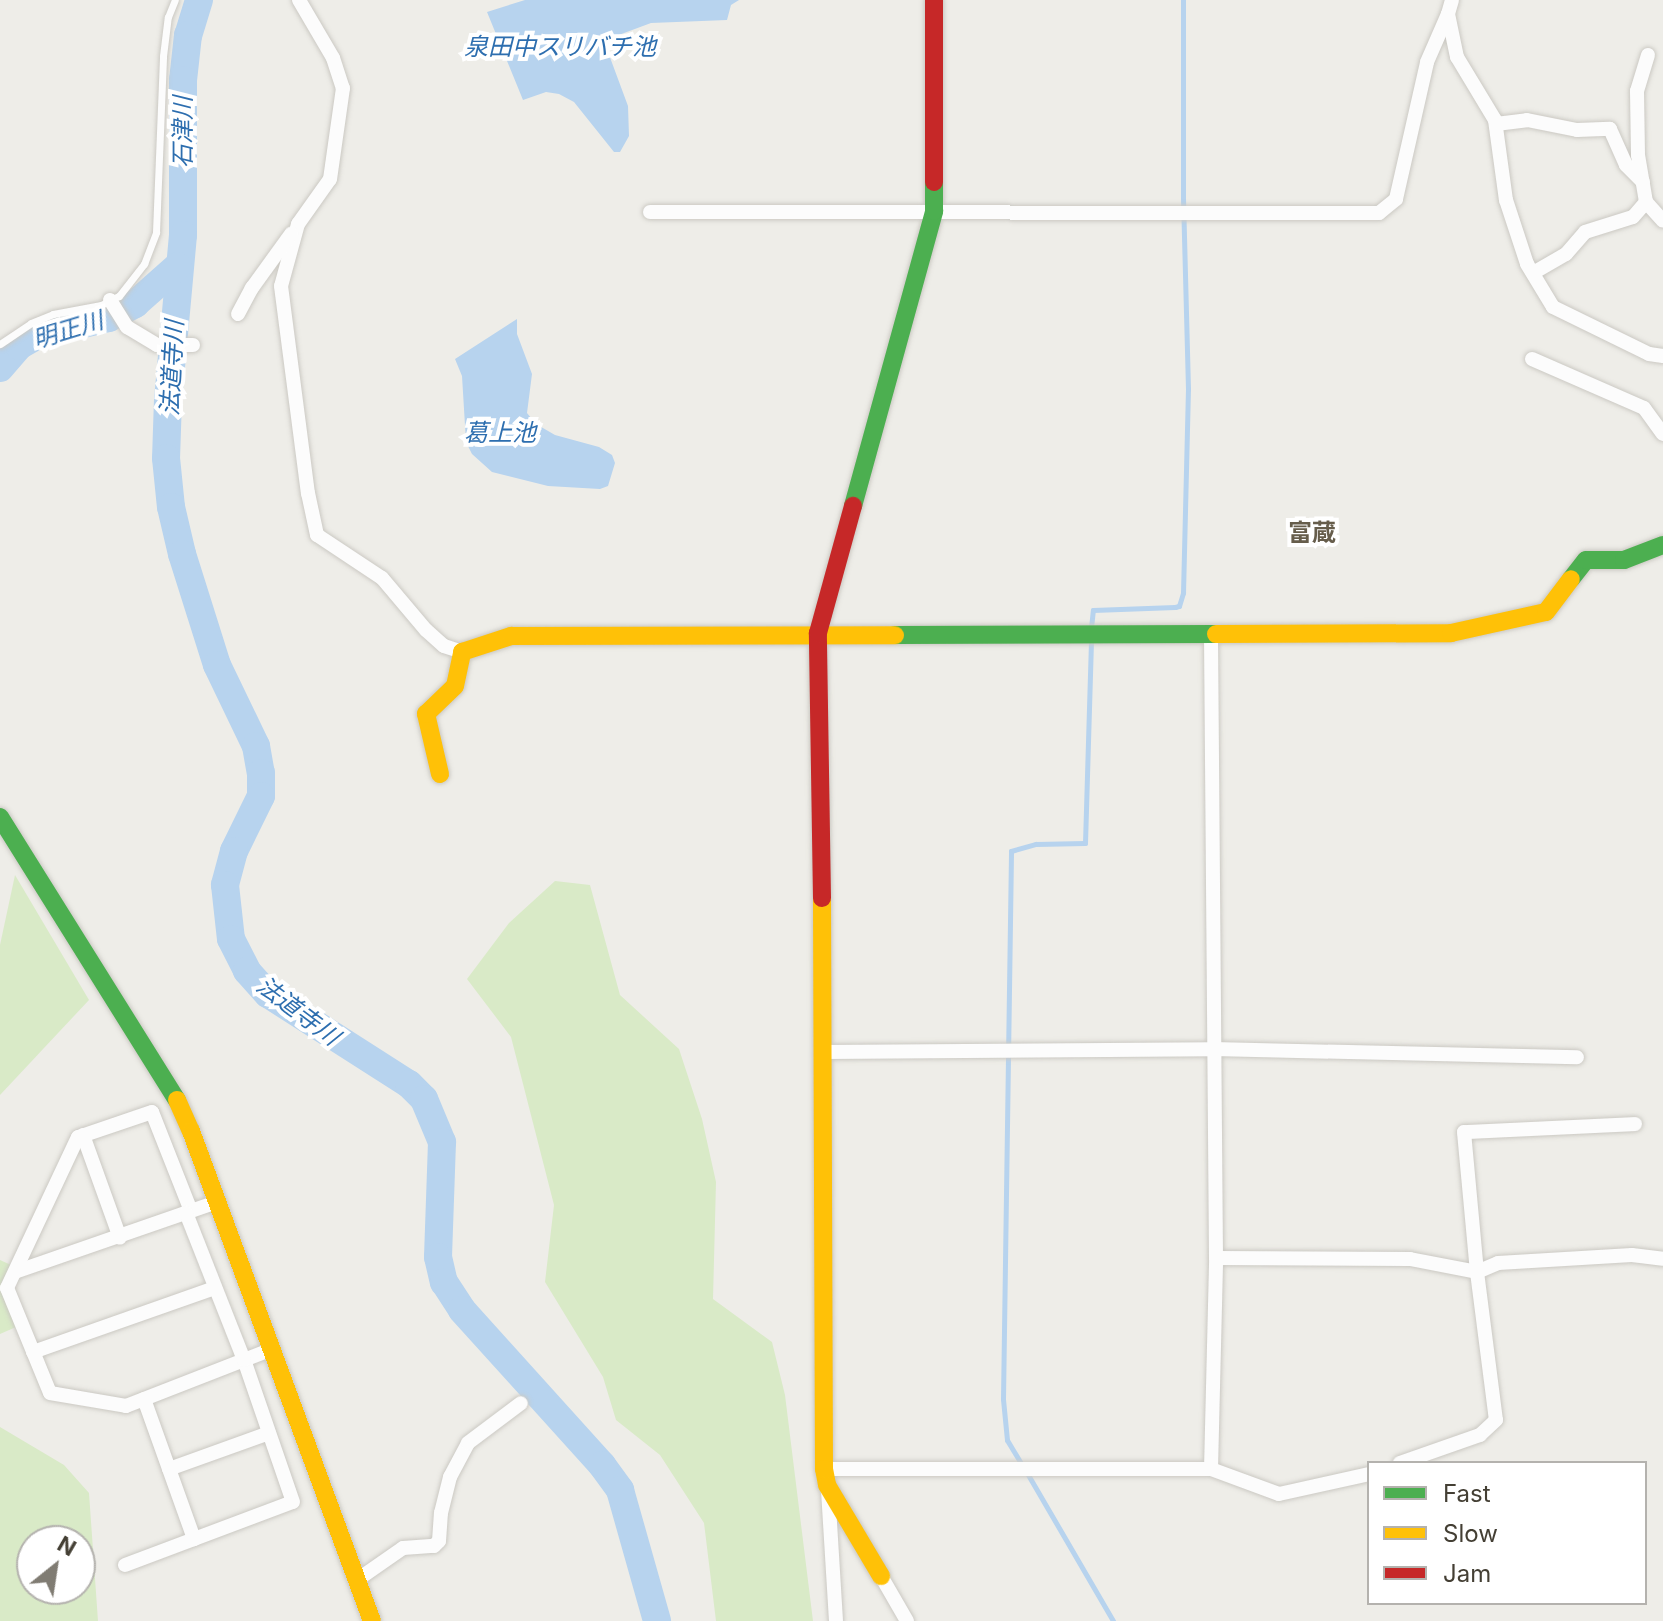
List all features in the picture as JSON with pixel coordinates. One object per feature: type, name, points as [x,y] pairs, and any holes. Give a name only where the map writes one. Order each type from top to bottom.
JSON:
[{"type":"street","points":[[238,314],[252,288],[330,179],[343,88],[333,58],[299,0]]},
{"type":"street","points":[[836,1621],[826,1477],[825,1052],[818,633],[934,211],[934,0]]},
{"type":"street","points":[[650,212],[1379,213],[1396,199],[1427,62],[1450,7]]},
{"type":"street","points":[[1450,7],[1457,57],[1496,124],[1506,200],[1533,273],[1553,307],[1649,354],[1663,356]]},
{"type":"street","points":[[1648,55],[1637,91],[1638,155],[1646,202],[1663,221]]},
{"type":"street","points":[[1496,124],[1527,120],[1577,130],[1610,129],[1626,165],[1643,182]]},
{"type":"street","points":[[1533,273],[1566,254],[1585,232],[1633,217],[1646,202]]},
{"type":"street","points":[[298,224],[281,286],[308,493],[317,535],[382,578],[426,630],[444,646],[462,652],[511,636],[1451,633],[1527,619],[1546,612],[1586,560],[1624,560],[1663,545]]},
{"type":"street","points":[[110,300],[127,327],[157,345],[193,345]]},
{"type":"street","points":[[1532,359],[1644,408],[1663,434]]},
{"type":"street","points":[[1211,632],[1216,1258],[1211,1469]]},
{"type":"street","points":[[440,774],[426,714],[455,686],[462,652]]},
{"type":"street","points":[[0,817],[172,1091],[217,1202],[372,1621]]},
{"type":"street","points":[[825,1052],[1213,1049],[1577,1057]]},
{"type":"street","points":[[125,1565],[293,1502],[244,1360],[152,1112],[78,1137],[7,1288],[50,1393],[126,1406],[244,1360],[272,1349]]},
{"type":"street","points":[[1406,1461],[1480,1435],[1496,1420],[1477,1272],[1464,1132],[1635,1124]]},
{"type":"street","points":[[83,1135],[120,1238]]},
{"type":"street","points":[[15,1272],[217,1202]]},
{"type":"street","points":[[1216,1258],[1410,1259],[1477,1272],[1498,1263],[1632,1255],[1663,1259]]},
{"type":"street","points":[[33,1352],[215,1288]]},
{"type":"street","points":[[144,1399],[194,1539]]},
{"type":"street","points":[[357,1580],[403,1548],[434,1546],[439,1541],[441,1513],[450,1477],[468,1443],[521,1403]]},
{"type":"street","points":[[169,1469],[269,1433]]},
{"type":"street","points":[[826,1477],[1211,1469],[1279,1494],[1367,1474]]},
{"type":"street","points":[[826,1477],[907,1621]]},
{"type":"lane","points":[[0,344],[31,323],[110,300],[133,281],[152,248],[156,232],[163,56],[168,17],[175,0]]},
{"type":"green space","points":[[15,875],[89,1000],[0,1095],[0,945]]},
{"type":"green space","points":[[555,881],[590,885],[620,995],[679,1049],[702,1119],[716,1182],[713,1299],[772,1342],[785,1395],[813,1621],[716,1621],[704,1523],[660,1455],[616,1420],[603,1377],[545,1282],[554,1205],[511,1037],[467,979],[509,923]]},
{"type":"green space","points":[[0,1260],[11,1265],[16,1327],[0,1334]]},
{"type":"green space","points":[[0,1427],[64,1465],[89,1493],[91,1525],[16,1525],[16,1605],[96,1605],[96,1593],[98,1621],[0,1621]]},
{"type":"water","name":"泉田中スリバチ池","points":[[525,0],[739,0],[731,5],[727,20],[651,23],[616,36],[608,52],[628,106],[629,136],[620,152],[614,152],[574,102],[559,94],[546,92],[523,100],[487,12]]},
{"type":"water","name":"葛上池","points":[[517,319],[517,334],[532,374],[527,413],[536,424],[555,435],[599,447],[612,455],[615,463],[608,486],[600,489],[548,486],[492,472],[472,454],[466,442],[462,376],[455,359]]},
{"type":"waterway","name":"法道寺川","points":[[199,0],[188,35],[183,80],[183,235],[168,399],[166,458],[171,507],[182,554],[217,665],[256,746],[261,773],[261,796],[234,851],[225,885],[231,939],[247,971],[268,994],[409,1084],[424,1099],[442,1142],[438,1257],[444,1282],[462,1310],[602,1465],[620,1490],[657,1621]]},
{"type":"waterway","points":[[1091,628],[1093,610],[1175,607],[1179,606],[1183,593],[1188,389],[1183,197],[1183,0]]},
{"type":"waterway","name":"明正川","points":[[0,368],[19,346],[38,335],[109,318],[135,304],[178,266]]},
{"type":"waterway","points":[[1022,1465],[1007,1440],[1003,1399],[1011,851],[1036,844],[1085,843],[1091,638]]},
{"type":"waterway","points":[[1027,1473],[1113,1621]]},
{"type":"traffic: fast","points":[[853,506],[934,211],[934,182]]},
{"type":"traffic: fast","points":[[1571,579],[1586,560],[1624,560],[1663,545]]},
{"type":"traffic: fast","points":[[895,635],[1216,634]]},
{"type":"traffic: fast","points":[[0,817],[177,1100]]},
{"type":"traffic: slow","points":[[1216,634],[1451,633],[1546,612],[1571,579]]},
{"type":"traffic: slow","points":[[440,774],[426,714],[455,686],[462,652],[511,636],[895,635]]},
{"type":"traffic: slow","points":[[822,898],[824,1469],[827,1485],[881,1576]]},
{"type":"traffic: slow","points":[[177,1100],[372,1621]]},
{"type":"traffic: jam","points":[[934,0],[934,182]]},
{"type":"traffic: jam","points":[[822,898],[818,633],[853,506]]},
{"type":"district","name":"富蔵","points":[[1312,533]]},
{"type":"water label","name":"石津川","points":[[183,132]]}]
